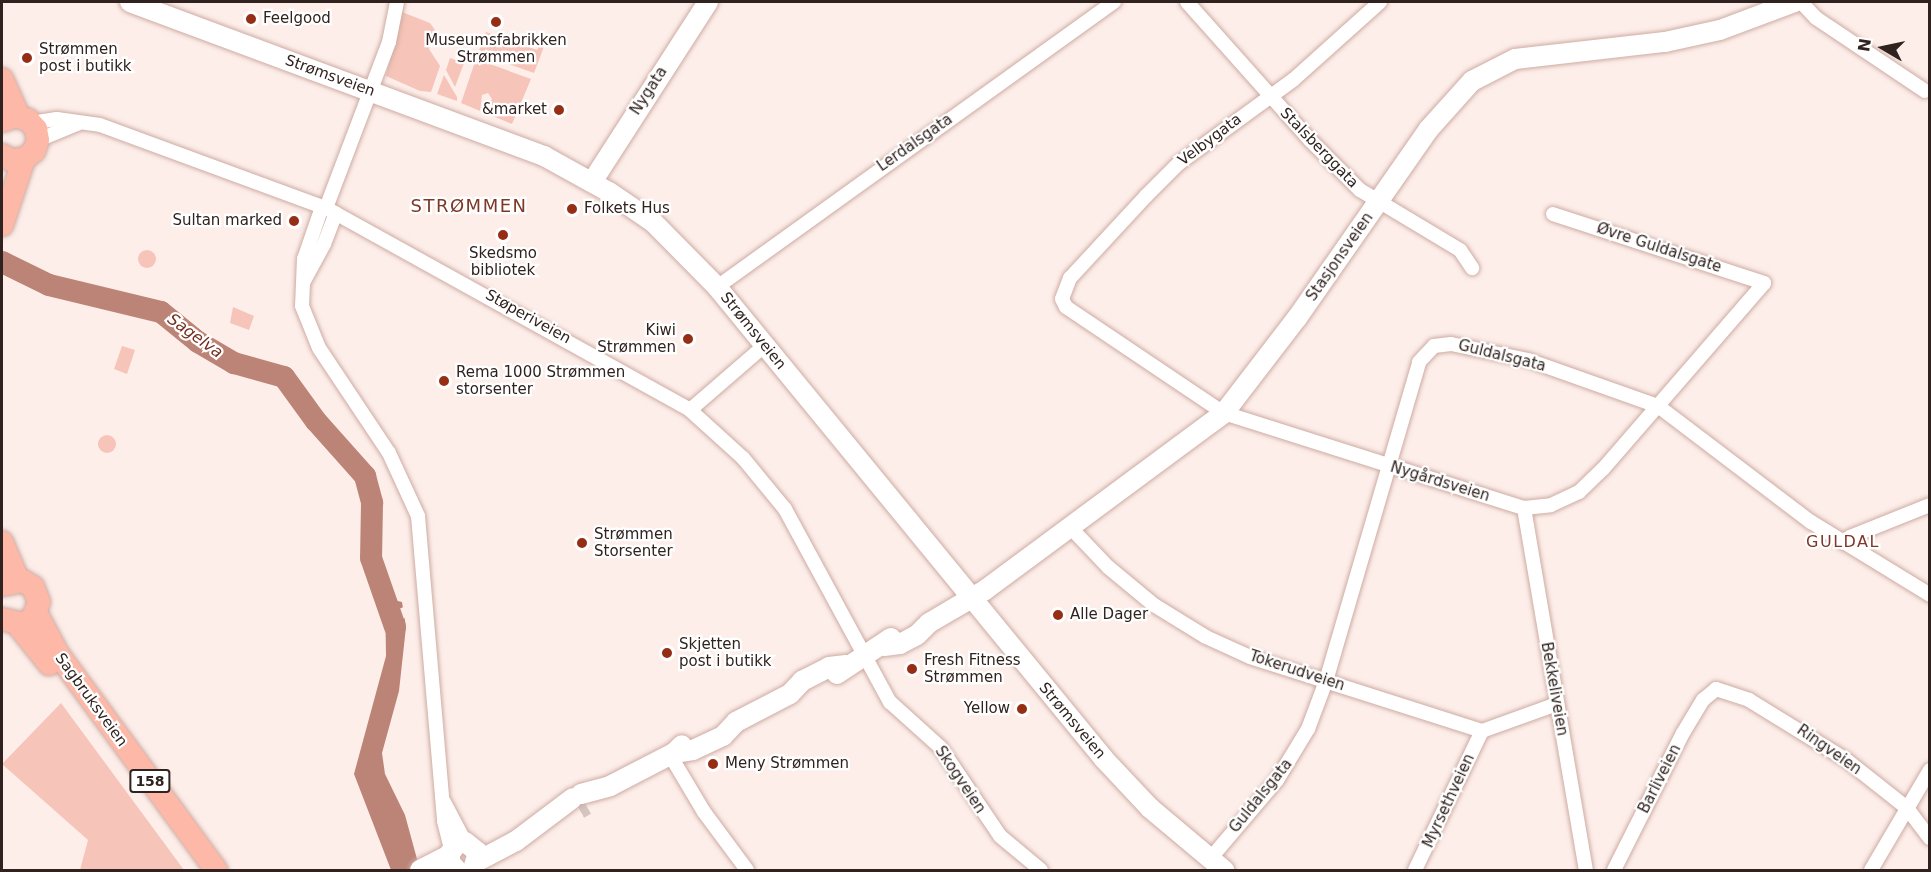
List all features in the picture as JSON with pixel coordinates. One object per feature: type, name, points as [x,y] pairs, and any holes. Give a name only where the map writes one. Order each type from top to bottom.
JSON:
[{"type":"main road","name":"Strømsveien","points":[[130,2],[528,150],[592,182],[658,226],[717,286],[1114,771],[1150,808],[1217,865]]},
{"type":"main road","name":"Nygata","points":[[592,182],[708,2]]},
{"type":"main road","name":"Stasjonsveien","points":[[424,868],[463,856],[542,821],[672,754],[693,750],[723,736],[736,722],[790,694],[802,681],[829,667],[846,665],[884,646],[896,633],[929,623],[972,599],[1224,413],[1450,102],[1472,81],[1503,62],[1535,55],[1676,40],[1738,24],[1795,2]]},
{"type":"main road","points":[[2,79],[34,151],[10,157],[4,217]]},
{"type":"main road","name":"158","points":[[2,542],[10,583],[36,591],[12,620]]},
{"type":"main road","name":"Sagbruksveien","points":[[12,620],[201,870]]},
{"type":"main road","name":"Sagbruksveien","points":[[12,620],[58,654],[216,870]]},
{"type":"street","points":[[397,2],[395,24],[328,209],[324,244],[302,283],[302,306],[319,348],[389,453],[418,516],[443,800],[463,856]]},
{"type":"street","name":"Lerdalsgata","points":[[717,286],[1114,2]]},
{"type":"street","name":"Stalsberggata","points":[[1187,2],[1310,141],[1377,203],[1460,250],[1472,268]]},
{"type":"street","name":"Velbygata","points":[[1062,299],[1070,278],[1179,163],[1270,96],[1380,2]]},
{"type":"street","points":[[1801,2],[1816,18],[1925,91]]},
{"type":"street","name":"Støperiveien","points":[[22,125],[79,123],[127,133],[328,209],[690,410],[743,458],[785,509],[864,656]]},
{"type":"street","name":"Øvre Guldalsgate","points":[[1553,214],[1764,283]]},
{"type":"street","name":"Nygårdsveien","points":[[1062,299],[1075,314],[1224,413],[1524,508],[1551,505],[1579,492],[1658,406],[1764,283]]},
{"type":"street","name":"Guldalsgata","points":[[1217,865],[1290,762],[1308,729],[1326,681],[1419,362],[1434,346],[1451,344],[1528,360],[1658,406],[1784,503],[1929,595]]},
{"type":"street","points":[[690,410],[765,345]]},
{"type":"street","points":[[1845,543],[1850,537],[1929,505]]},
{"type":"street","name":"Bekkeliveien","points":[[1524,508],[1586,870]]},
{"type":"street","name":"Tokerudveien","points":[[1069,526],[1108,567],[1177,621],[1250,657],[1482,731]]},
{"type":"street","name":"Skogveien","points":[[864,656],[890,702],[940,747],[1000,836],[1041,870]]},
{"type":"street","name":"Ringveien","points":[[1710,691],[1727,690],[1791,724],[1907,808],[1929,838]]},
{"type":"street","name":"Barliveien","points":[[1614,870],[1683,733],[1710,691]]},
{"type":"street","points":[[1482,731],[1557,704]]},
{"type":"street","name":"Myrsethveien","points":[[1415,870],[1482,731]]},
{"type":"street","points":[[672,754],[704,812],[747,870]]},
{"type":"street","points":[[1871,870],[1929,770]]},
{"type":"shaded area","points":[[402,12],[430,23],[435,30],[429,49],[440,66],[431,92],[420,91],[386,76]]},
{"type":"shaded area","points":[[486,32],[537,50],[541,42],[545,44],[534,73],[478,53]]},
{"type":"shaded area","points":[[450,58],[464,63],[455,87],[446,70]]},
{"type":"shaded area","points":[[476,59],[531,79],[512,124],[483,112],[492,99],[488,93],[482,95],[480,111],[461,103]]},
{"type":"shaded area","points":[[444,75],[457,97],[457,101],[437,94]]},
{"type":"shaded area","points":[[147,250],[153,253],[156,259],[153,265],[147,268],[141,265],[138,259],[141,253]]},
{"type":"shaded area","points":[[233,307],[254,316],[249,330],[230,323]]},
{"type":"shaded area","points":[[122,346],[135,350],[127,374],[114,369]]},
{"type":"shaded area","points":[[107,435],[113,438],[116,444],[113,450],[107,453],[101,450],[98,444],[101,438]]},
{"type":"shaded area","points":[[385,598],[402,602],[406,627],[399,691],[382,753],[385,774],[405,815],[420,870],[391,870],[354,774],[386,656]]},
{"type":"shaded area","points":[[61,703],[184,870],[80,870],[88,840],[2,764]]},
{"type":"pier","points":[[406,606],[407,617],[382,628],[382,616]]},
{"type":"waterway","name":"Sagelva","points":[[2,262],[49,285],[161,312],[198,342],[234,363],[284,377],[316,421],[365,476],[372,503],[371,558],[395,627]]},
{"type":"tunnel","points":[[579,809],[586,805]]},
{"type":"place","name":"Feelgood","points":[[251,19]]},
{"type":"place","name":"Museumsfabrikken Strømmen","points":[[496,22]]},
{"type":"place","name":"Strømmen post i butikk","points":[[27,58]]},
{"type":"place","name":"&market","points":[[559,110]]},
{"type":"place","name":"Folkets Hus","points":[[572,209]]},
{"type":"place","name":"Sultan marked","points":[[294,221]]},
{"type":"place","name":"Skedsmo bibliotek","points":[[503,235]]},
{"type":"place","name":"Kiwi Strømmen","points":[[688,339]]},
{"type":"place","name":"Rema 1000 Strømmen storsenter","points":[[444,381]]},
{"type":"place","name":"Strømmen Storsenter","points":[[582,543]]},
{"type":"place","name":"Alle Dager","points":[[1058,615]]},
{"type":"place","name":"Skjetten post i butikk","points":[[667,653]]},
{"type":"place","name":"Fresh Fitness Strømmen","points":[[912,669]]},
{"type":"place","name":"Yellow","points":[[1022,709]]},
{"type":"place","name":"Meny Strømmen","points":[[713,764]]},
{"type":"district","name":"STRØMMEN","points":[[469,206]]},
{"type":"district","name":"GULDAL","points":[[1843,542]]}]
